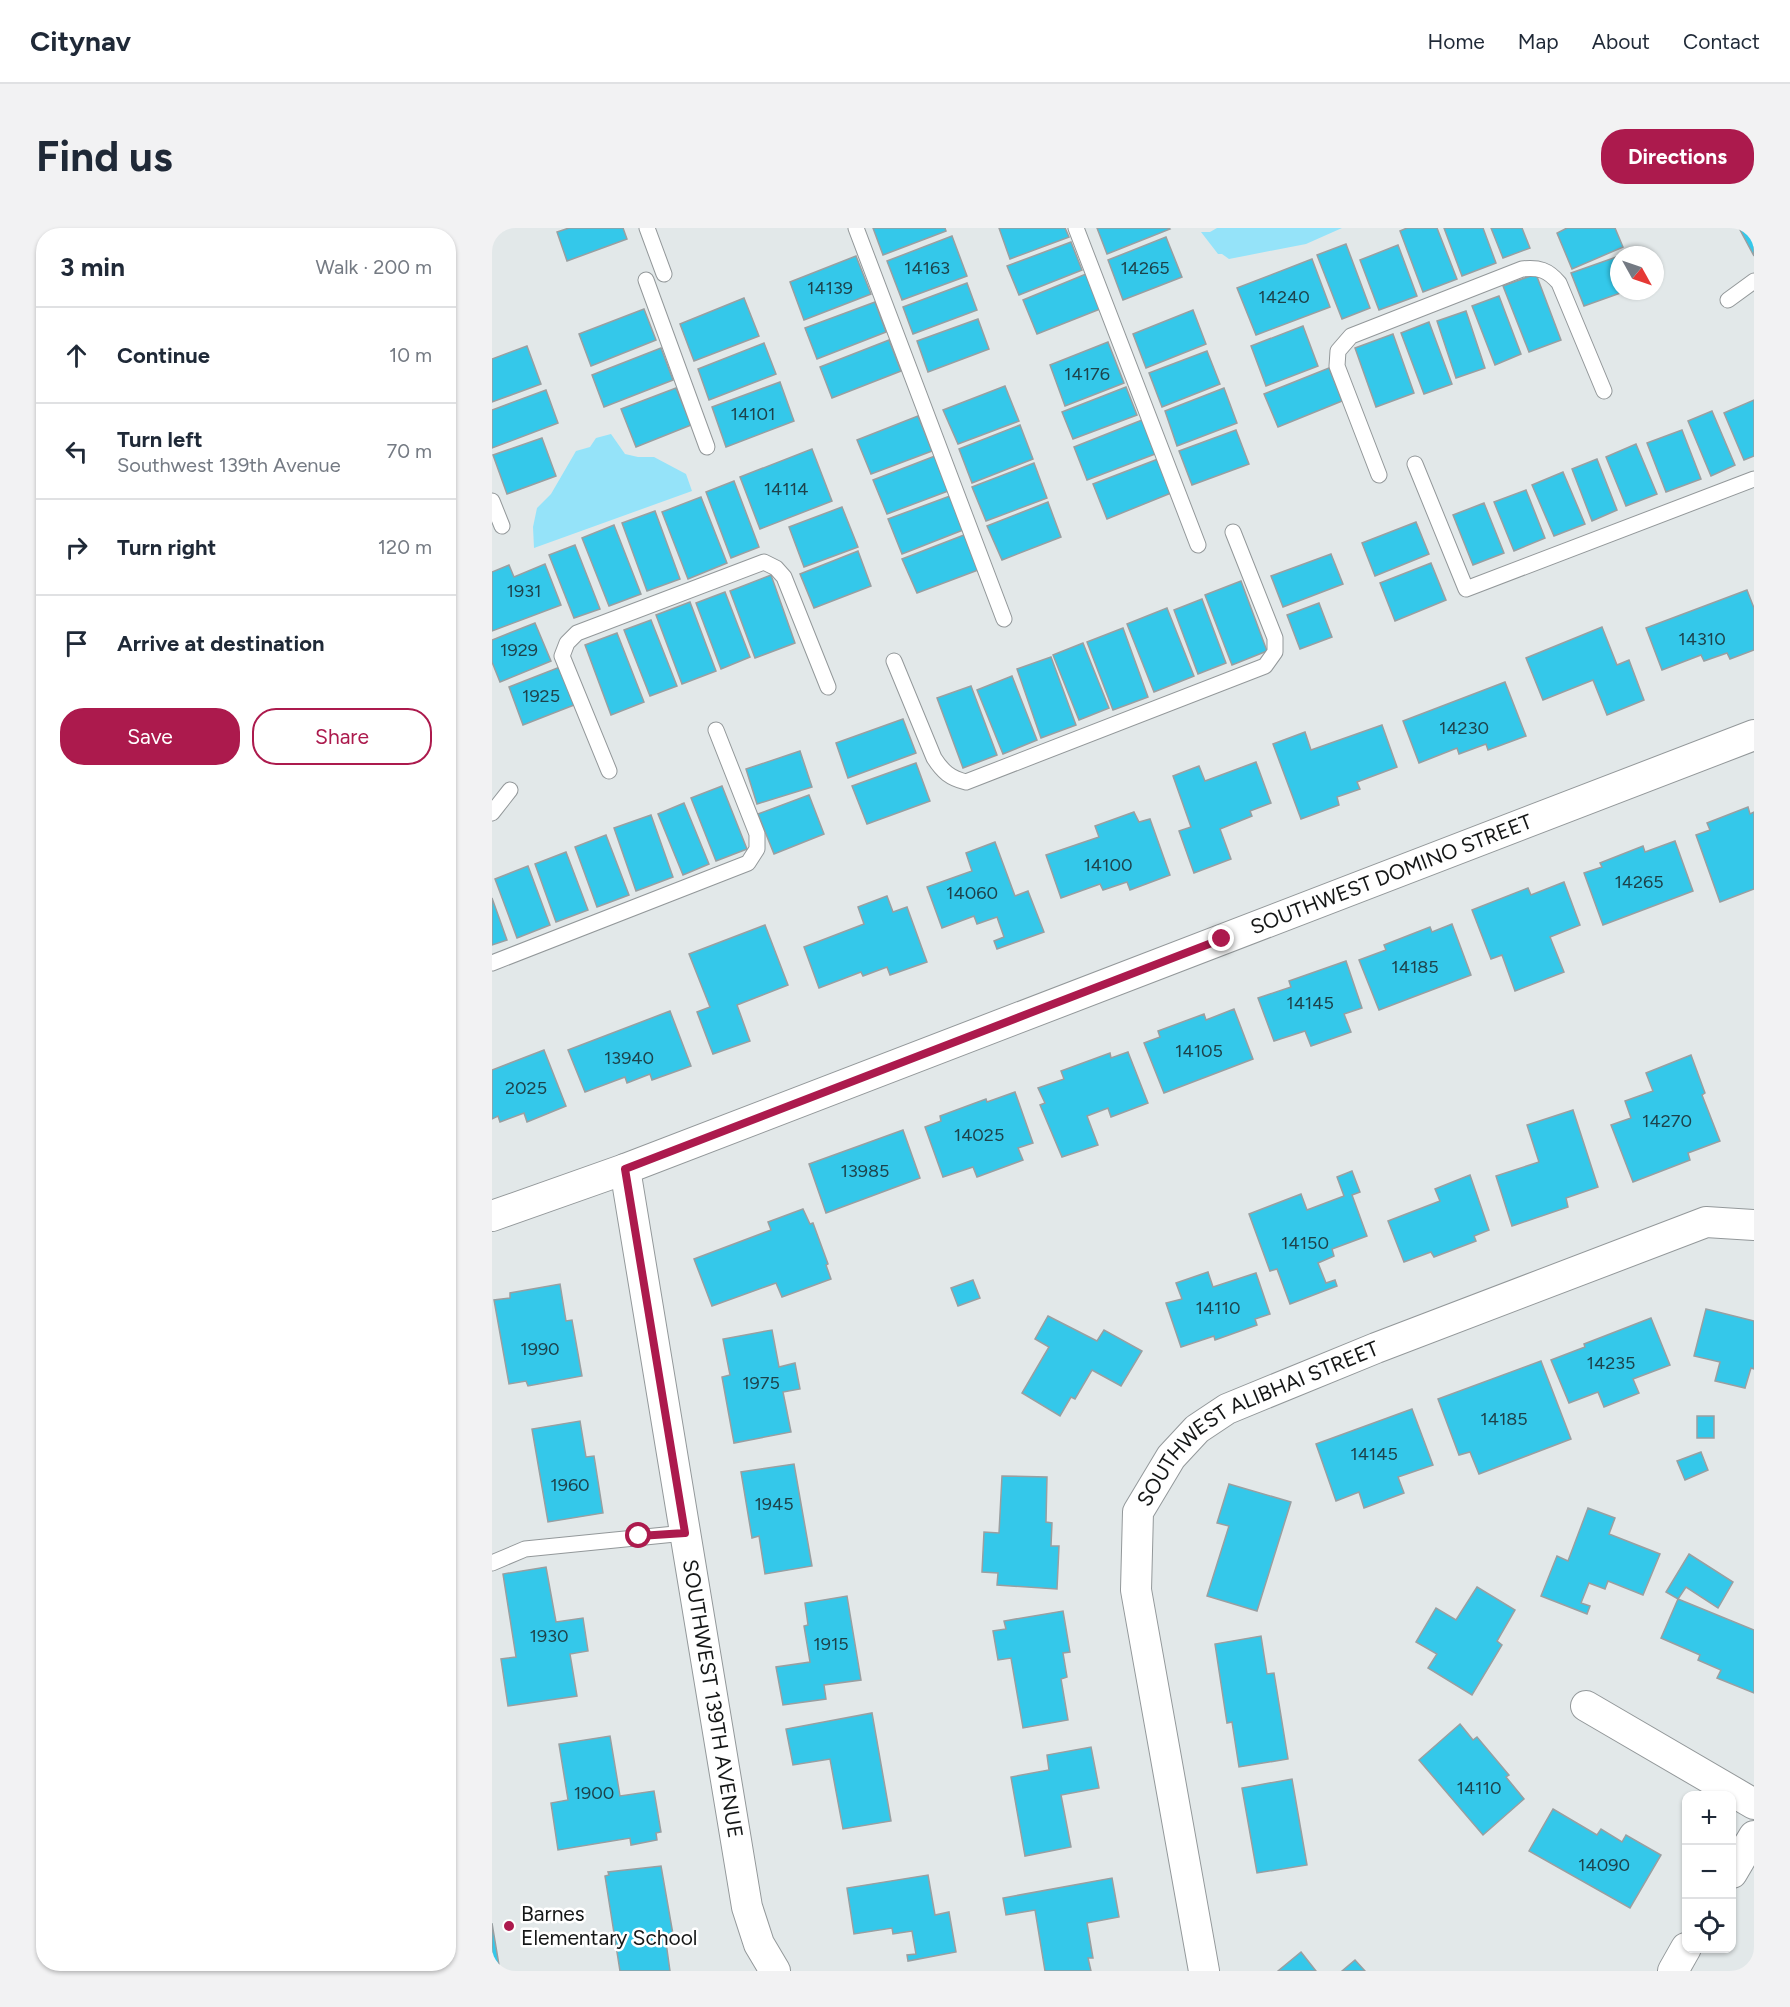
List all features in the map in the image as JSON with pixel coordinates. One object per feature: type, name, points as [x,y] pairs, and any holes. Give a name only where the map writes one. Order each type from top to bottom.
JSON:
[{"type":"street","name":"SOUTHWEST DOMINO STREET","points":[[625,1169],[1754,735]]},
{"type":"street","points":[[492,1216],[625,1169]]},
{"type":"street","name":"SOUTHWEST 139TH AVENUE","points":[[625,1169],[747,1906],[759,1944],[775,1971]]},
{"type":"street","name":"SOUTHWEST ALIBHAI STREET","points":[[1204,1971],[1136,1590],[1138,1512],[1171,1457],[1197,1429],[1227,1409],[1376,1348],[1706,1222],[1754,1225]]},
{"type":"street","points":[[1586,1706],[1754,1804]]},
{"type":"street","points":[[1736,1866],[1754,1836]]},
{"type":"street","points":[[1672,1971],[1683,1953]]},
{"type":"lane","points":[[647,228],[664,274]]},
{"type":"lane","points":[[855,228],[1004,619]]},
{"type":"lane","points":[[1076,228],[1197,545]]},
{"type":"lane","points":[[1379,475],[1337,366],[1338,351],[1351,336],[1522,269],[1535,267],[1550,272],[1559,283],[1604,391]]},
{"type":"lane","points":[[646,280],[707,447]]},
{"type":"lane","points":[[1728,300],[1754,281]]},
{"type":"lane","points":[[1414,464],[1466,589],[1754,479]]},
{"type":"lane","points":[[492,501],[502,526]]},
{"type":"lane","points":[[894,661],[934,758],[942,770],[953,779],[966,782],[1265,666],[1275,652],[1275,638],[1233,532]]},
{"type":"lane","points":[[609,771],[562,656],[567,642],[577,633],[764,562],[776,568],[784,577],[828,687]]},
{"type":"lane","points":[[492,963],[748,863],[757,849],[757,834],[716,730]]},
{"type":"lane","points":[[492,813],[510,790]]},
{"type":"lane","points":[[492,1563],[525,1549],[685,1533]]},
{"type":"shaded area","points":[[1217,228],[1342,228],[1306,244],[1229,259],[1218,254],[1201,232],[1210,232]]},
{"type":"shaded area","points":[[611,434],[625,454],[654,457],[686,474],[692,491],[534,548],[533,527],[537,508],[551,494],[576,451],[590,447],[596,438]]},
{"type":"building","points":[[569,228],[623,228],[627,239],[567,261],[557,232]]},
{"type":"building","points":[[873,228],[945,228],[946,231],[883,255]]},
{"type":"building","points":[[999,228],[1065,228],[1069,237],[1010,259]]},
{"type":"building","points":[[1097,228],[1169,228],[1170,229],[1107,254]]},
{"type":"building","points":[[1407,228],[1437,228],[1457,279],[1423,292],[1400,231]]},
{"type":"building","points":[[1444,228],[1483,228],[1496,263],[1462,276]]},
{"type":"building","points":[[1491,228],[1522,228],[1530,248],[1503,258]]},
{"type":"building","points":[[1567,228],[1615,228],[1623,246],[1610,246],[1610,253],[1572,269],[1557,233]]},
{"type":"building","points":[[1739,228],[1754,228],[1754,256]]},
{"type":"building","points":[[952,236],[967,276],[902,300],[887,261]]},
{"type":"building","points":[[1166,237],[1182,277],[1123,300],[1108,260]]},
{"type":"building","points":[[1071,242],[1082,270],[1019,295],[1007,266]]},
{"type":"building","points":[[1346,244],[1370,308],[1342,319],[1317,255]]},
{"type":"building","points":[[1398,245],[1417,296],[1379,310],[1360,260]]},
{"type":"building","points":[[856,256],[871,294],[804,320],[790,282]]},
{"type":"building","points":[[1312,259],[1330,307],[1256,335],[1237,288]]},
{"type":"building","points":[[1610,259],[1610,297],[1584,306],[1571,273]]},
{"type":"building","points":[[1086,274],[1100,309],[1037,334],[1023,300]]},
{"type":"building","points":[[1536,274],[1561,340],[1529,352],[1503,286]]},
{"type":"building","points":[[967,283],[977,310],[913,334],[903,307]]},
{"type":"building","points":[[1499,296],[1521,354],[1495,365],[1472,306]]},
{"type":"building","points":[[744,298],[759,336],[694,361],[680,324]]},
{"type":"building","points":[[875,302],[886,332],[817,359],[805,328]]},
{"type":"building","points":[[644,309],[656,340],[591,366],[579,334]]},
{"type":"building","points":[[1193,310],[1206,344],[1146,368],[1133,334]]},
{"type":"building","points":[[1466,311],[1485,368],[1456,378],[1437,321]]},
{"type":"building","points":[[978,319],[989,349],[928,372],[917,341]]},
{"type":"building","points":[[1429,322],[1452,384],[1424,394],[1401,333]]},
{"type":"building","points":[[1303,326],[1318,366],[1266,386],[1251,346]]},
{"type":"building","points":[[1393,334],[1414,393],[1376,407],[1355,348]]},
{"type":"building","points":[[889,340],[901,371],[832,398],[820,367]]},
{"type":"building","points":[[1108,342],[1124,383],[1065,406],[1050,365]]},
{"type":"building","points":[[764,343],[776,374],[709,400],[698,369]]},
{"type":"building","points":[[527,346],[541,384],[492,402],[492,359]]},
{"type":"building","points":[[661,348],[673,380],[604,407],[592,375]]},
{"type":"building","points":[[1207,351],[1220,384],[1162,407],[1149,373]]},
{"type":"building","points":[[1329,368],[1342,401],[1278,427],[1264,394]]},
{"type":"building","points":[[780,382],[794,421],[726,447],[712,407]]},
{"type":"building","points":[[1005,386],[1019,421],[958,444],[943,410]]},
{"type":"building","points":[[1126,387],[1137,415],[1073,439],[1062,412]]},
{"type":"building","points":[[676,388],[691,425],[636,447],[621,409]]},
{"type":"building","points":[[1224,388],[1237,423],[1177,446],[1165,411]]},
{"type":"building","points":[[546,390],[558,423],[492,448],[492,410]]},
{"type":"building","points":[[1754,400],[1754,456],[1744,460],[1724,413]]},
{"type":"building","points":[[1712,411],[1735,465],[1711,476],[1688,421]]},
{"type":"building","points":[[918,416],[932,451],[871,474],[857,440]]},
{"type":"building","points":[[1142,420],[1155,454],[1087,480],[1074,447]]},
{"type":"building","points":[[1020,425],[1033,459],[972,483],[959,449]]},
{"type":"building","points":[[1236,430],[1249,464],[1192,485],[1179,451]]},
{"type":"building","points":[[1682,430],[1701,479],[1666,492],[1647,443]]},
{"type":"building","points":[[542,438],[556,476],[507,494],[493,455]]},
{"type":"building","points":[[1636,444],[1657,494],[1626,506],[1606,457]]},
{"type":"building","points":[[812,449],[832,501],[760,529],[740,477]]},
{"type":"building","points":[[935,456],[948,491],[887,514],[873,480]]},
{"type":"building","points":[[1158,459],[1171,493],[1107,519],[1093,484]]},
{"type":"building","points":[[1597,459],[1617,510],[1592,521],[1572,469]]},
{"type":"building","points":[[1034,463],[1047,498],[986,521],[972,487]]},
{"type":"building","points":[[1563,472],[1585,524],[1554,536],[1532,485]]},
{"type":"building","points":[[734,481],[759,547],[731,558],[706,492]]},
{"type":"building","points":[[1526,490],[1545,538],[1514,551],[1494,502]]},
{"type":"building","points":[[950,496],[963,530],[902,554],[888,519]]},
{"type":"building","points":[[701,497],[727,563],[688,579],[662,512]]},
{"type":"building","points":[[1048,502],[1061,537],[1002,560],[987,526]]},
{"type":"building","points":[[1484,503],[1504,553],[1473,565],[1453,515]]},
{"type":"building","points":[[842,507],[858,547],[804,567],[789,527]]},
{"type":"building","points":[[655,511],[680,579],[647,591],[622,523]]},
{"type":"building","points":[[1416,522],[1429,554],[1375,576],[1362,543]]},
{"type":"building","points":[[614,525],[641,594],[609,606],[582,538]]},
{"type":"building","points":[[964,535],[978,570],[917,593],[902,559]]},
{"type":"building","points":[[575,545],[600,609],[574,618],[549,555]]},
{"type":"building","points":[[858,551],[871,586],[814,608],[800,574]]},
{"type":"building","points":[[1331,554],[1343,584],[1283,607],[1271,576]]},
{"type":"building","points":[[1431,563],[1446,600],[1395,621],[1380,583]]},
{"type":"building","points":[[545,564],[561,605],[492,631],[492,572],[509,565],[514,577]]},
{"type":"building","points":[[771,575],[795,643],[755,658],[730,591]]},
{"type":"building","points":[[1241,581],[1267,651],[1232,665],[1205,595]]},
{"type":"building","points":[[1747,590],[1754,608],[1754,650],[1730,659],[1727,653],[1704,661],[1701,655],[1662,670],[1646,628]]},
{"type":"building","points":[[725,592],[750,657],[721,669],[696,603]]},
{"type":"building","points":[[1202,599],[1226,663],[1198,674],[1174,610]]},
{"type":"building","points":[[690,602],[716,671],[682,684],[656,615]]},
{"type":"building","points":[[1319,603],[1332,637],[1300,649],[1287,615]]},
{"type":"building","points":[[1167,608],[1194,676],[1154,692],[1127,624]]},
{"type":"building","points":[[651,620],[677,686],[650,696],[624,630]]},
{"type":"building","points":[[535,623],[551,661],[500,682],[492,662],[492,640]]},
{"type":"building","points":[[1602,627],[1617,665],[1629,660],[1644,700],[1607,715],[1593,680],[1543,700],[1526,658]]},
{"type":"building","points":[[1123,628],[1148,697],[1113,710],[1087,642]]},
{"type":"building","points":[[617,633],[644,702],[611,715],[585,645]]},
{"type":"building","points":[[1083,643],[1109,708],[1079,720],[1053,655]]},
{"type":"building","points":[[1051,657],[1076,725],[1041,738],[1017,669]]},
{"type":"building","points":[[560,667],[574,705],[523,725],[509,687]]},
{"type":"building","points":[[1012,676],[1037,740],[1003,754],[977,690]]},
{"type":"building","points":[[1505,682],[1526,736],[1488,750],[1486,744],[1459,754],[1457,748],[1419,763],[1403,721]]},
{"type":"building","points":[[971,686],[997,755],[963,768],[937,698]]},
{"type":"building","points":[[903,719],[916,753],[848,778],[836,743]]},
{"type":"building","points":[[1382,725],[1397,767],[1357,782],[1360,789],[1337,797],[1339,805],[1301,819],[1273,744],[1305,732],[1311,750]]},
{"type":"building","points":[[800,751],[812,787],[757,804],[746,769]]},
{"type":"building","points":[[1256,762],[1271,803],[1250,811],[1252,816],[1220,829],[1231,859],[1194,873],[1179,831],[1191,827],[1173,776],[1199,766],[1205,781]]},
{"type":"building","points":[[916,763],[930,801],[867,824],[852,786]]},
{"type":"building","points":[[722,786],[747,849],[716,861],[691,798]]},
{"type":"building","points":[[809,795],[824,834],[774,854],[758,814]]},
{"type":"building","points":[[684,803],[709,864],[683,875],[658,814]]},
{"type":"building","points":[[1748,807],[1750,814],[1754,812],[1754,889],[1720,902],[1696,835],[1710,830],[1707,823]]},
{"type":"building","points":[[1134,812],[1139,822],[1150,819],[1170,875],[1130,890],[1127,882],[1103,890],[1100,884],[1061,898],[1046,855],[1099,837],[1095,826]]},
{"type":"building","points":[[651,815],[673,877],[636,891],[614,828]]},
{"type":"building","points":[[606,835],[629,895],[597,907],[575,847]]},
{"type":"building","points":[[1675,841],[1693,891],[1603,925],[1584,873],[1602,867],[1600,863],[1643,846],[1645,852]]},
{"type":"building","points":[[995,842],[1015,896],[1028,891],[1044,932],[997,949],[994,941],[1004,937],[997,917],[977,924],[974,916],[942,928],[927,887],[972,871],[966,853]]},
{"type":"building","points":[[566,852],[588,910],[556,922],[535,864]]},
{"type":"building","points":[[528,866],[550,925],[517,938],[495,879]]},
{"type":"building","points":[[1564,882],[1580,925],[1550,937],[1564,972],[1515,991],[1502,955],[1491,959],[1472,910],[1528,888],[1531,895]]},
{"type":"building","points":[[887,896],[893,912],[907,907],[927,962],[890,975],[887,967],[863,976],[861,972],[819,988],[804,947],[864,924],[858,907]]},
{"type":"building","points":[[492,898],[507,940],[492,945]]},
{"type":"building","points":[[1452,924],[1471,975],[1379,1010],[1359,960],[1386,950],[1384,945],[1430,927],[1432,932]]},
{"type":"building","points":[[765,925],[788,985],[737,1005],[750,1041],[713,1054],[697,1012],[710,1007],[689,954]]},
{"type":"building","points":[[1346,961],[1362,1008],[1344,1014],[1351,1032],[1311,1046],[1305,1031],[1274,1041],[1258,998],[1291,987],[1289,981]]},
{"type":"building","points":[[1234,1009],[1253,1059],[1164,1093],[1144,1043],[1160,1037],[1158,1031],[1204,1014],[1206,1020]]},
{"type":"building","points":[[670,1011],[691,1066],[652,1080],[650,1074],[627,1083],[625,1077],[585,1092],[568,1050]]},
{"type":"building","points":[[544,1050],[566,1106],[527,1122],[524,1113],[500,1122],[498,1116],[492,1119],[492,1070]]},
{"type":"building","points":[[1128,1052],[1148,1103],[1111,1117],[1108,1108],[1087,1116],[1098,1145],[1062,1157],[1040,1105],[1045,1103],[1038,1088],[1064,1079],[1061,1071],[1110,1053],[1111,1058]]},
{"type":"building","points":[[1691,1055],[1705,1093],[1702,1095],[1720,1141],[1688,1153],[1690,1160],[1633,1182],[1611,1125],[1631,1118],[1625,1101],[1653,1091],[1646,1073]]},
{"type":"building","points":[[1015,1092],[1033,1143],[1018,1148],[1023,1160],[977,1177],[973,1167],[943,1177],[925,1127],[941,1121],[940,1116],[986,1099],[987,1102]]},
{"type":"building","points":[[1573,1110],[1598,1187],[1566,1198],[1568,1207],[1512,1226],[1496,1176],[1539,1162],[1527,1125]]},
{"type":"building","points":[[903,1130],[920,1178],[826,1213],[809,1164]]},
{"type":"building","points":[[1352,1171],[1360,1192],[1352,1195],[1367,1236],[1332,1249],[1334,1256],[1318,1263],[1326,1283],[1335,1280],[1337,1286],[1290,1304],[1277,1269],[1270,1271],[1249,1214],[1301,1194],[1307,1210],[1344,1196],[1337,1177]]},
{"type":"building","points":[[1470,1175],[1489,1230],[1474,1236],[1476,1241],[1434,1257],[1431,1252],[1404,1262],[1388,1221],[1440,1201],[1435,1189]]},
{"type":"building","points":[[803,1209],[810,1224],[813,1223],[831,1279],[782,1297],[776,1283],[712,1306],[694,1259],[771,1230],[768,1222]]},
{"type":"building","points":[[1208,1272],[1213,1287],[1256,1273],[1270,1314],[1255,1319],[1257,1325],[1215,1340],[1214,1336],[1181,1347],[1166,1303],[1182,1299],[1176,1283]]},
{"type":"building","points":[[973,1280],[980,1298],[958,1306],[951,1288]]},
{"type":"building","points":[[560,1284],[566,1321],[572,1320],[582,1376],[528,1386],[526,1381],[509,1384],[494,1300],[510,1298],[510,1293]]},
{"type":"building","points":[[1706,1309],[1754,1321],[1754,1369],[1751,1368],[1745,1388],[1715,1381],[1720,1362],[1694,1356]]},
{"type":"building","points":[[1048,1316],[1097,1341],[1104,1330],[1142,1351],[1121,1386],[1092,1370],[1075,1399],[1071,1397],[1060,1416],[1022,1393],[1049,1347],[1035,1339]]},
{"type":"building","points":[[1651,1318],[1670,1365],[1633,1379],[1639,1393],[1604,1407],[1598,1392],[1569,1403],[1551,1360],[1585,1347],[1584,1344]]},
{"type":"building","points":[[772,1330],[779,1367],[795,1363],[800,1389],[783,1392],[791,1432],[734,1443],[722,1377],[730,1375],[723,1339]]},
{"type":"building","points":[[1541,1361],[1571,1439],[1479,1474],[1470,1452],[1459,1455],[1438,1399]]},
{"type":"building","points":[[1412,1409],[1433,1465],[1398,1477],[1404,1493],[1364,1508],[1359,1492],[1336,1501],[1316,1444]]},
{"type":"building","points":[[1697,1416],[1714,1416],[1714,1438],[1697,1438]]},
{"type":"building","points":[[580,1421],[586,1457],[594,1456],[603,1513],[548,1522],[532,1429]]},
{"type":"building","points":[[1701,1452],[1708,1470],[1685,1480],[1677,1461]]},
{"type":"building","points":[[794,1464],[812,1566],[765,1574],[759,1536],[752,1538],[741,1472]]},
{"type":"building","points":[[1002,1476],[1047,1477],[1046,1522],[1052,1523],[1051,1546],[1059,1546],[1057,1589],[997,1585],[998,1573],[982,1572],[984,1532],[999,1533]]},
{"type":"building","points":[[1229,1484],[1291,1502],[1257,1611],[1207,1596],[1229,1526],[1217,1523]]},
{"type":"building","points":[[1588,1508],[1615,1518],[1609,1534],[1660,1554],[1643,1595],[1608,1581],[1605,1589],[1589,1583],[1581,1603],[1590,1606],[1587,1614],[1541,1596],[1557,1556],[1568,1561]]},
{"type":"building","points":[[1689,1554],[1733,1582],[1718,1608],[1686,1587],[1678,1599],[1666,1592]]},
{"type":"building","points":[[546,1567],[556,1622],[583,1618],[588,1651],[570,1654],[577,1696],[508,1706],[501,1659],[516,1657],[503,1574]]},
{"type":"building","points":[[1477,1587],[1515,1610],[1497,1641],[1502,1645],[1472,1695],[1428,1668],[1437,1654],[1416,1642],[1436,1608],[1456,1620]]},
{"type":"building","points":[[847,1596],[861,1680],[824,1685],[826,1699],[783,1705],[776,1667],[810,1662],[804,1626],[808,1625],[805,1603]]},
{"type":"building","points":[[1678,1599],[1754,1630],[1754,1693],[1717,1678],[1721,1670],[1698,1660],[1700,1655],[1661,1638]]},
{"type":"building","points":[[1063,1611],[1070,1652],[1063,1653],[1067,1677],[1061,1679],[1068,1720],[1023,1728],[1011,1658],[998,1660],[993,1631],[1006,1629],[1004,1621]]},
{"type":"building","points":[[1261,1636],[1267,1674],[1274,1673],[1288,1759],[1239,1767],[1232,1722],[1227,1723],[1215,1644]]},
{"type":"building","points":[[872,1713],[891,1821],[843,1829],[830,1759],[793,1765],[786,1729]]},
{"type":"building","points":[[1460,1724],[1473,1740],[1477,1737],[1509,1775],[1506,1777],[1524,1799],[1483,1835],[1419,1760]]},
{"type":"building","points":[[610,1736],[620,1796],[654,1791],[661,1832],[656,1833],[657,1840],[631,1845],[630,1838],[558,1850],[551,1803],[568,1800],[559,1744]]},
{"type":"building","points":[[1091,1747],[1099,1788],[1061,1795],[1071,1847],[1025,1856],[1011,1777],[1049,1770],[1047,1755]]},
{"type":"building","points":[[1292,1779],[1307,1865],[1257,1873],[1242,1788]]},
{"type":"building","points":[[1553,1809],[1597,1835],[1601,1829],[1622,1842],[1626,1835],[1661,1855],[1630,1908],[1529,1851]]},
{"type":"building","points":[[661,1866],[673,1934],[665,1935],[670,1971],[620,1971],[605,1876],[609,1875],[608,1872]]},
{"type":"building","points":[[928,1875],[935,1915],[949,1912],[956,1952],[908,1961],[907,1955],[916,1954],[912,1931],[893,1934],[892,1928],[854,1934],[847,1888]]},
{"type":"building","points":[[1112,1878],[1119,1917],[1087,1923],[1093,1958],[1088,1958],[1091,1971],[1045,1971],[1035,1910],[1006,1915],[1003,1898]]},
{"type":"building","points":[[492,1923],[500,1971],[492,1971]]},
{"type":"building","points":[[1301,1952],[1316,1971],[1278,1971]]},
{"type":"building","points":[[1355,1960],[1365,1971],[1342,1971]]},
{"type":"place","name":"Barnes Elementary School","points":[[509,1926]]},
{"type":"route","points":[[639,1536],[685,1533],[625,1169],[1222,939]]}]
